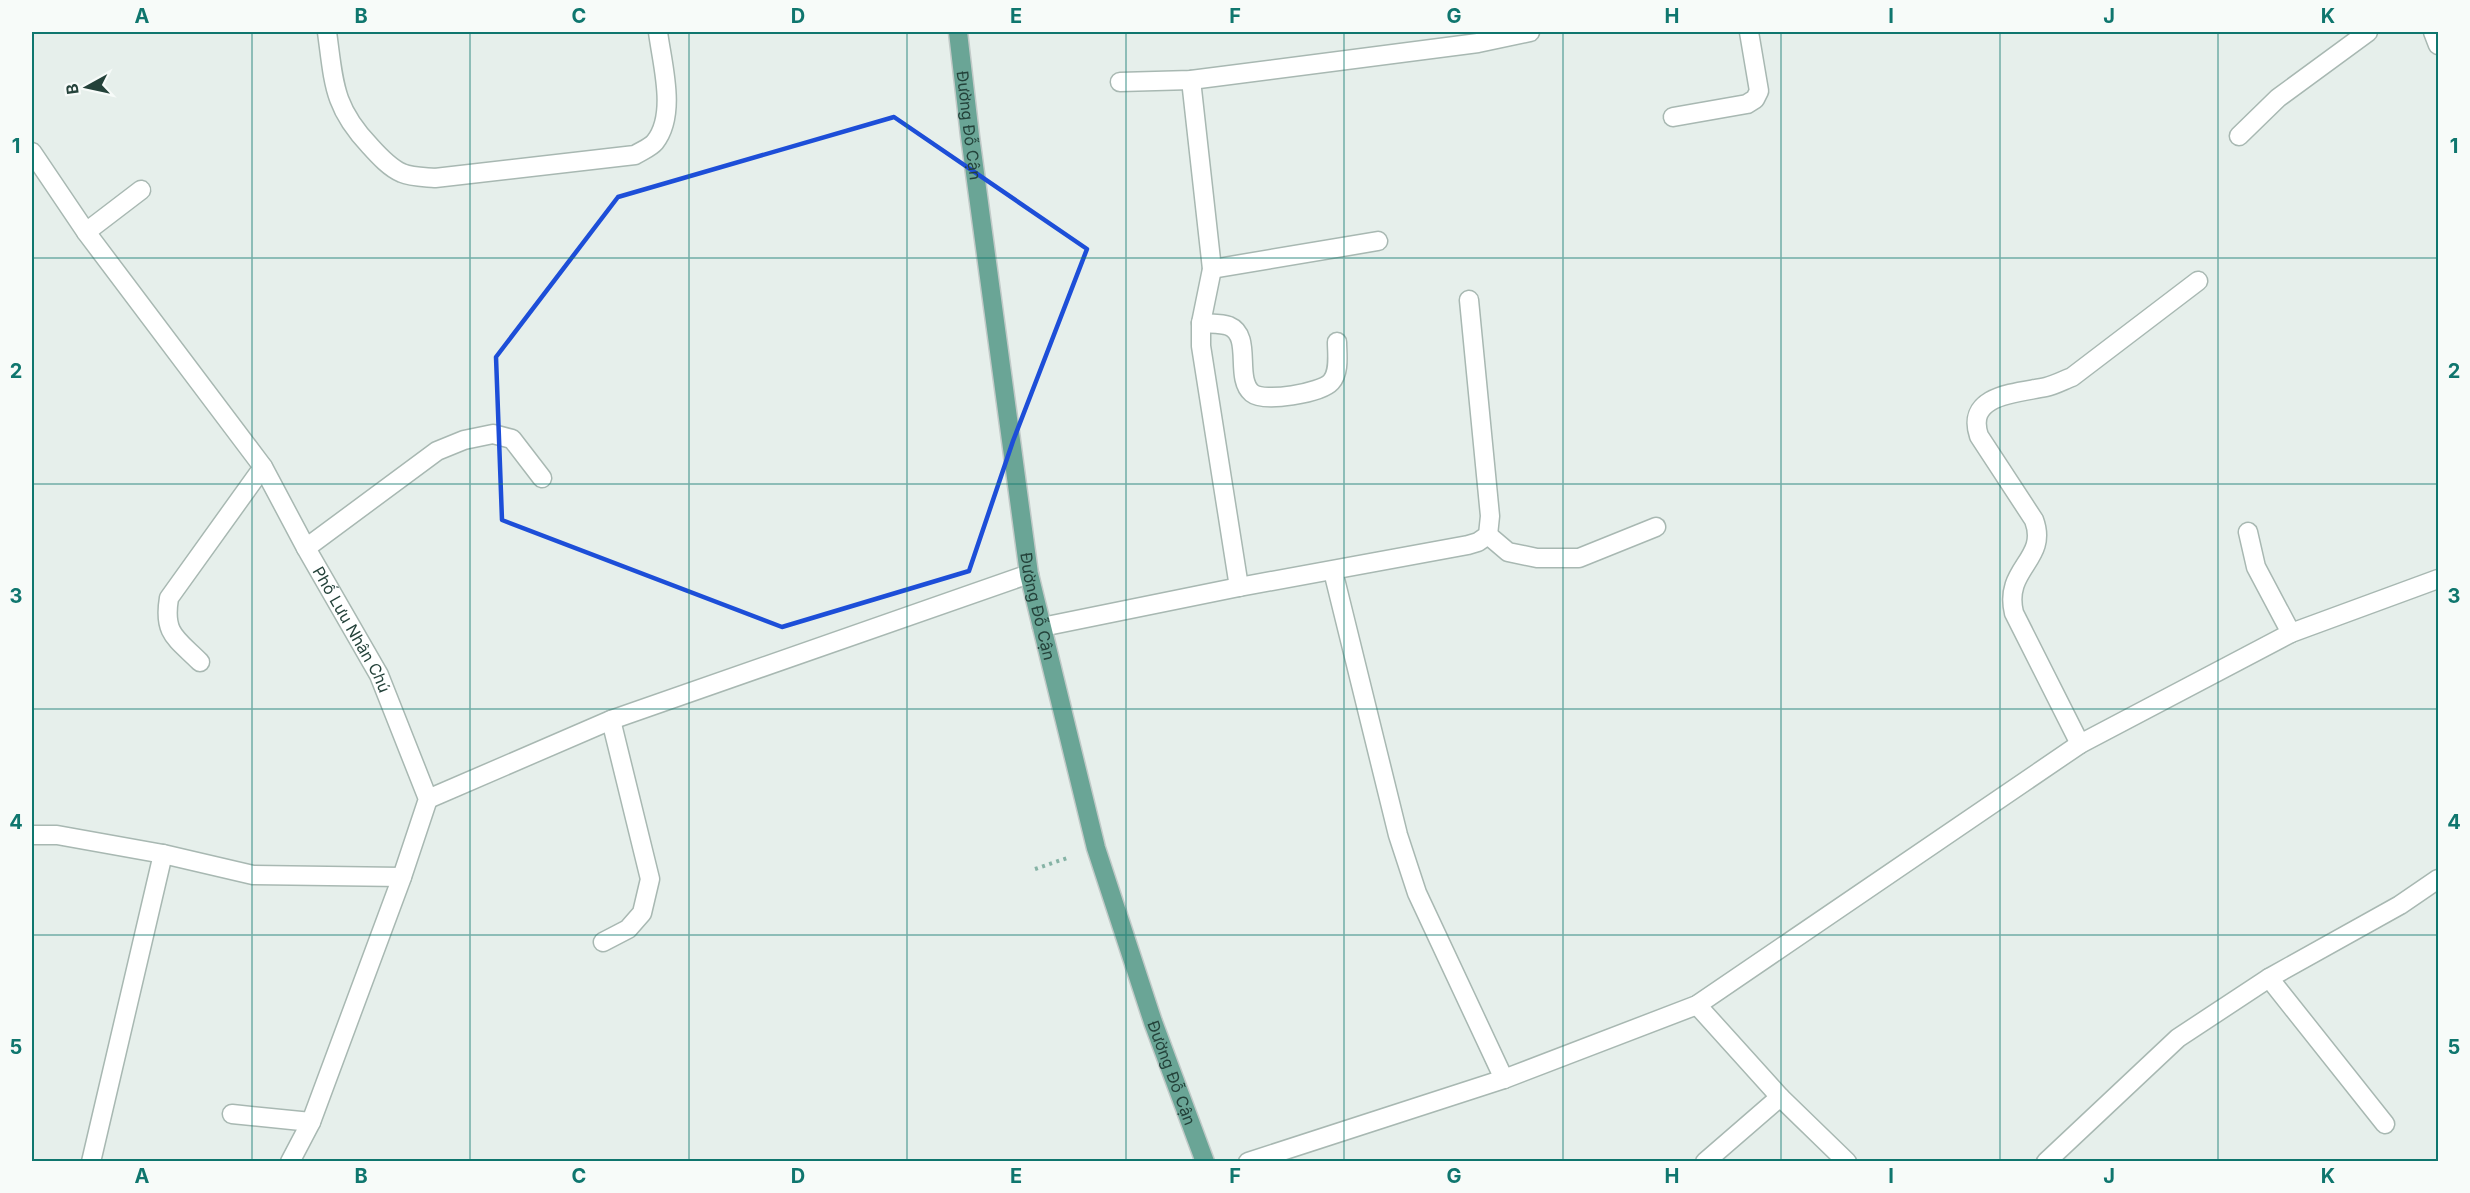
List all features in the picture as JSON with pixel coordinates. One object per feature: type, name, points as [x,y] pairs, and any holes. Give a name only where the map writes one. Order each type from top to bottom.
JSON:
[{"type":"main road","name":"Đường Đỗ Cận","points":[[958,32],[971,148],[1029,574],[1096,848],[1154,1022],[1205,1161]]},
{"type":"street","points":[[327,32],[334,87],[343,112],[355,130],[380,158],[403,173],[435,178],[635,155],[653,144],[663,127],[666,100],[658,32]]},
{"type":"street","points":[[1120,82],[1191,80],[1478,43],[1530,32]]},
{"type":"street","points":[[1673,117],[1747,104],[1755,99],[1759,91],[1749,32]]},
{"type":"street","points":[[2239,136],[2278,98],[2368,32]]},
{"type":"street","points":[[2433,32],[2439,45]]},
{"type":"street","points":[[1191,80],[1212,269],[1201,323],[1201,346],[1239,587]]},
{"type":"street","name":"Phố Lưu Nhân Chú","points":[[32,152],[86,232],[263,467],[306,549],[379,675],[428,799]]},
{"type":"street","points":[[86,232],[141,190]]},
{"type":"street","points":[[1212,269],[1378,241]]},
{"type":"street","points":[[2080,744],[2014,613],[2010,598],[2013,583],[2034,552],[2038,542],[2038,530],[1979,436],[1976,426],[1977,414],[1987,401],[2018,391],[2049,387],[2072,377],[2198,281]]},
{"type":"street","points":[[1042,627],[1239,587],[1468,545],[1488,535],[1490,516],[1469,300]]},
{"type":"street","points":[[1201,323],[1229,326],[1236,333],[1246,384],[1252,393],[1261,397],[1276,398],[1320,388],[1331,382],[1337,371],[1337,342]]},
{"type":"street","points":[[306,549],[437,452],[464,440],[493,434],[512,439],[542,478]]},
{"type":"street","points":[[200,662],[172,634],[165,619],[169,598],[263,467]]},
{"type":"street","points":[[1488,535],[1508,552],[1537,558],[1579,558],[1656,527]]},
{"type":"street","points":[[2247,532],[2256,567],[2291,633]]},
{"type":"street","points":[[1333,571],[1398,835],[1417,893],[1504,1079]]},
{"type":"street","points":[[290,1161],[311,1122],[402,877],[428,799],[611,720],[1029,574]]},
{"type":"street","points":[[1248,1161],[1504,1079],[1697,1005],[2080,744],[2291,633],[2439,579]]},
{"type":"street","points":[[603,942],[628,929],[642,913],[650,879],[611,720]]},
{"type":"street","points":[[32,835],[57,835],[164,854],[253,875],[402,877]]},
{"type":"street","points":[[91,1161],[164,854]]},
{"type":"street","points":[[2046,1161],[2178,1038],[2270,978],[2400,905],[2439,879]]},
{"type":"street","points":[[2270,978],[2385,1124]]},
{"type":"street","points":[[1697,1005],[1780,1097],[1847,1161]]},
{"type":"street","points":[[1705,1161],[1780,1097]]},
{"type":"street","points":[[232,1114],[311,1122]]},
{"type":"path","points":[[1035,869],[1096,848]]},
{"type":"highlighted area","points":[[894,117],[1087,249],[1013,441],[969,571],[782,627],[502,520],[496,357],[618,197]]}]
